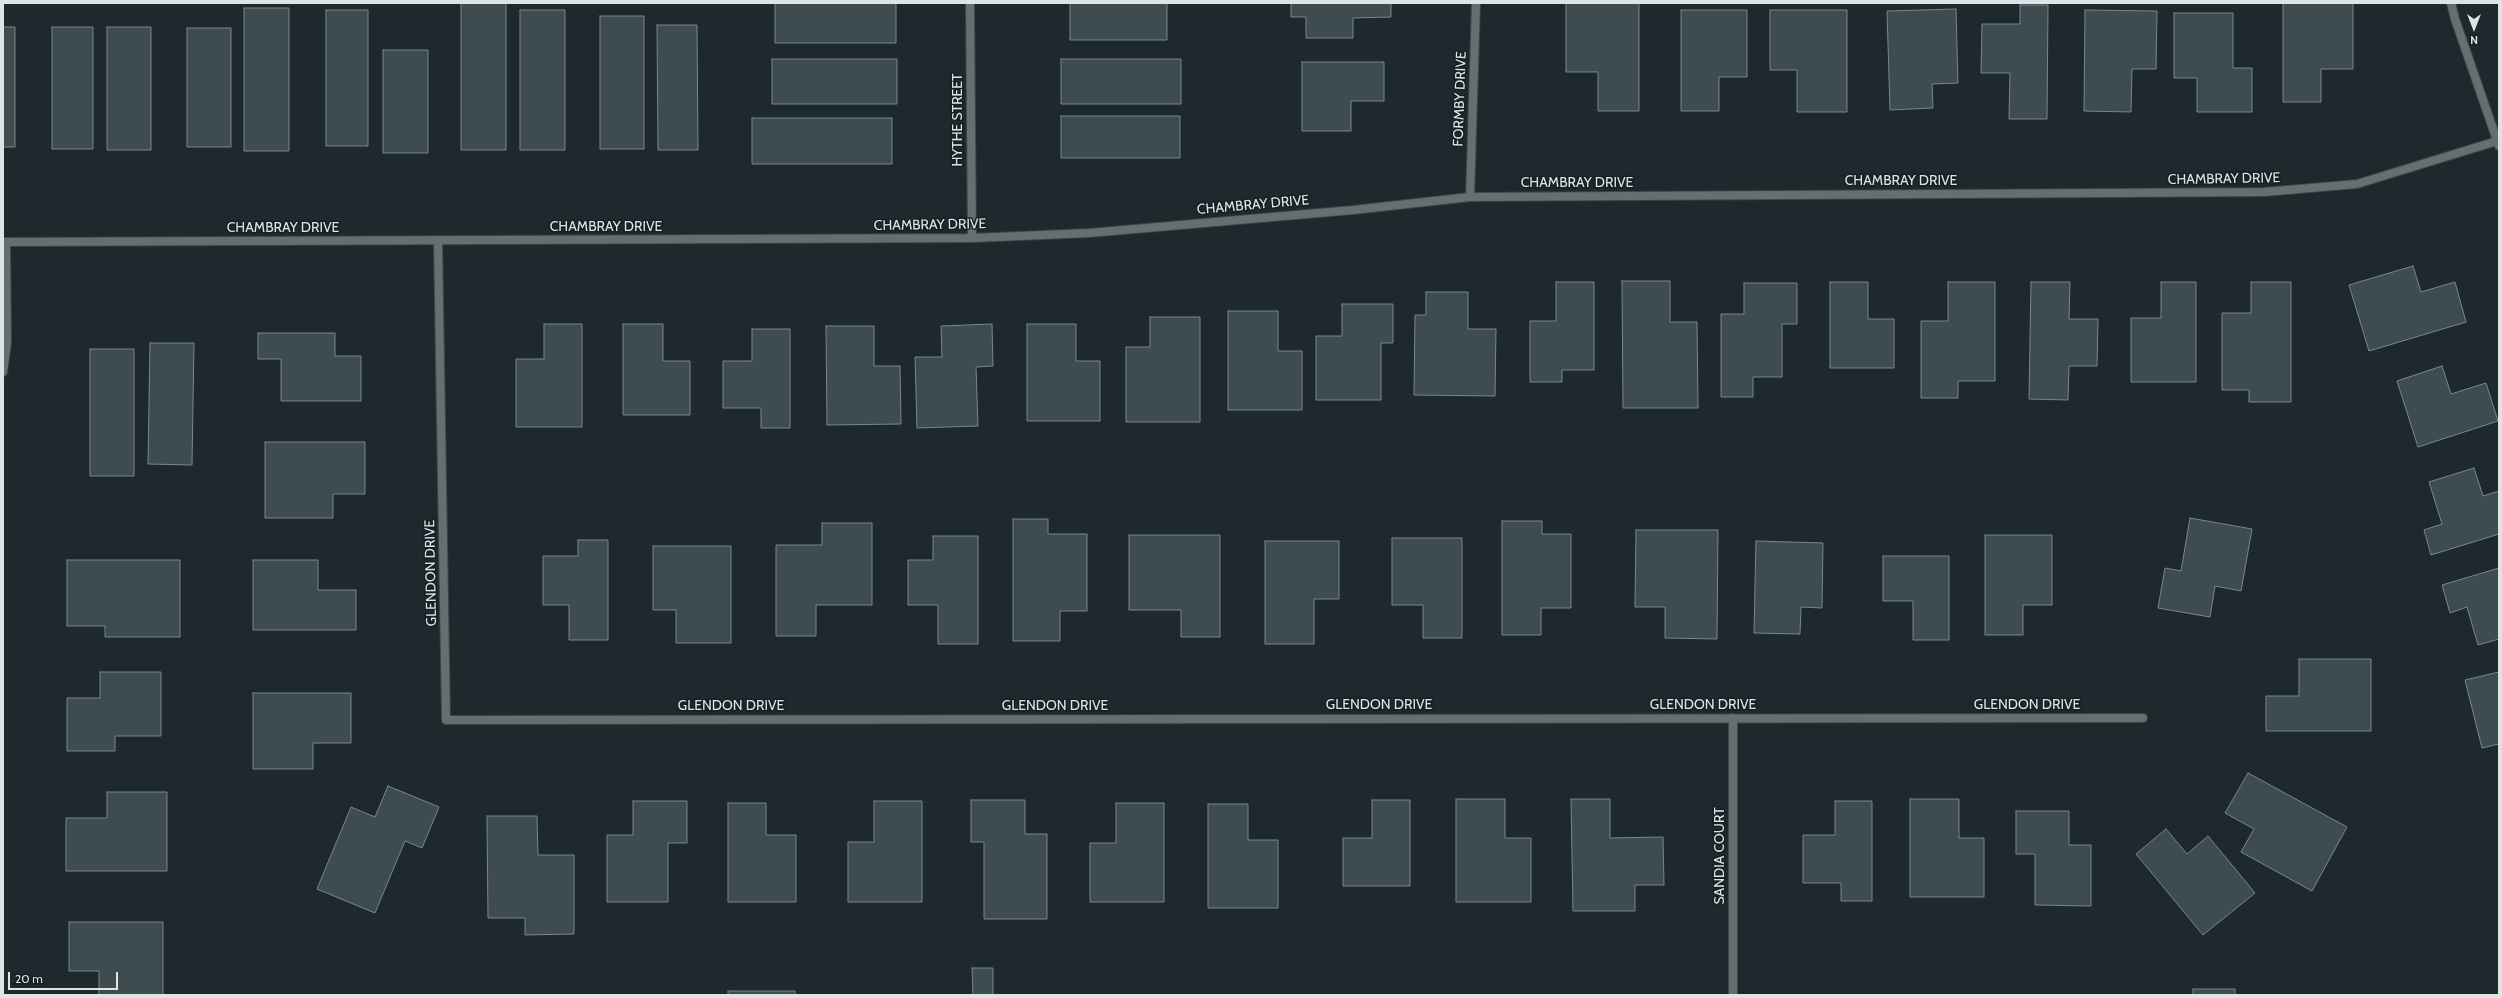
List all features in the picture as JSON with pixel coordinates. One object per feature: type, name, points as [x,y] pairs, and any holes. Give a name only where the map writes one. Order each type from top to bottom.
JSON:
[{"type":"street","name":"HYTHE STREET","points":[[970,3],[972,238]]},
{"type":"street","name":"FORMBY DRIVE","points":[[1470,197],[1476,3]]},
{"type":"street","points":[[2451,3],[2455,19],[2498,144]]},
{"type":"street","name":"CHAMBRAY DRIVE","points":[[5,242],[972,238],[1089,233],[1353,210],[1470,197],[2279,191],[2357,184],[2498,144]]},
{"type":"street","name":"GLENDON DRIVE","points":[[438,241],[446,720],[2143,718]]},
{"type":"street","points":[[3,372],[7,343],[5,242]]},
{"type":"street","name":"SANDIA COURT","points":[[1733,995],[1734,718]]},
{"type":"building","points":[[461,3],[506,3],[506,150],[461,150]]},
{"type":"building","points":[[775,3],[896,3],[896,43],[775,43]]},
{"type":"building","points":[[1070,3],[1167,3],[1167,40],[1070,40]]},
{"type":"building","points":[[1291,3],[1391,3],[1391,17],[1353,18],[1353,38],[1306,38],[1306,17],[1291,17]]},
{"type":"building","points":[[1566,3],[1639,3],[1639,111],[1598,111],[1598,72],[1566,72]]},
{"type":"building","points":[[2283,3],[2353,3],[2353,69],[2321,69],[2321,102],[2283,102]]},
{"type":"building","points":[[2020,5],[2048,5],[2047,119],[2009,119],[2010,73],[1981,73],[1982,24],[2020,24]]},
{"type":"building","points":[[244,8],[289,8],[289,151],[244,151]]},
{"type":"building","points":[[1956,9],[1958,83],[1932,84],[1933,108],[1890,110],[1887,11]]},
{"type":"building","points":[[326,10],[368,10],[368,146],[326,146]]},
{"type":"building","points":[[520,10],[565,10],[565,150],[520,150]]},
{"type":"building","points":[[1681,10],[1747,10],[1747,77],[1719,77],[1719,111],[1681,111]]},
{"type":"building","points":[[1770,10],[1847,10],[1847,112],[1797,112],[1797,70],[1770,70]]},
{"type":"building","points":[[2085,10],[2157,11],[2156,69],[2132,69],[2131,112],[2084,111]]},
{"type":"building","points":[[2174,13],[2233,13],[2233,68],[2252,68],[2252,112],[2197,112],[2197,78],[2174,78]]},
{"type":"building","points":[[600,16],[644,16],[644,149],[600,149]]},
{"type":"building","points":[[657,25],[697,25],[698,150],[658,150]]},
{"type":"building","points":[[3,27],[15,27],[15,147],[3,147]]},
{"type":"building","points":[[52,27],[93,27],[93,149],[52,149]]},
{"type":"building","points":[[107,27],[151,27],[151,150],[107,150]]},
{"type":"building","points":[[187,28],[231,28],[231,147],[187,147]]},
{"type":"building","points":[[383,50],[428,50],[428,153],[383,153]]},
{"type":"building","points":[[772,59],[897,59],[897,104],[772,104]]},
{"type":"building","points":[[1061,59],[1181,59],[1181,104],[1061,104]]},
{"type":"building","points":[[1302,62],[1384,62],[1384,101],[1351,101],[1351,131],[1302,131]]},
{"type":"building","points":[[1061,116],[1180,116],[1180,158],[1061,158]]},
{"type":"building","points":[[752,118],[892,118],[892,164],[752,164]]},
{"type":"building","points":[[2413,266],[2421,292],[2455,282],[2466,322],[2369,351],[2349,285]]},
{"type":"building","points":[[1622,281],[1670,281],[1670,322],[1697,322],[1698,408],[1623,408]]},
{"type":"building","points":[[1556,282],[1594,282],[1594,370],[1562,370],[1562,382],[1530,382],[1530,321],[1556,321]]},
{"type":"building","points":[[1830,282],[1868,282],[1868,319],[1894,319],[1894,368],[1830,368]]},
{"type":"building","points":[[1948,282],[1995,282],[1995,381],[1958,381],[1958,398],[1921,398],[1921,321],[1948,321]]},
{"type":"building","points":[[2031,282],[2070,282],[2069,319],[2098,319],[2097,366],[2069,366],[2068,400],[2029,399]]},
{"type":"building","points":[[2161,282],[2196,282],[2196,382],[2131,382],[2131,318],[2161,318]]},
{"type":"building","points":[[2251,282],[2291,282],[2291,402],[2249,402],[2249,390],[2222,390],[2222,313],[2251,313]]},
{"type":"building","points":[[1744,283],[1797,283],[1797,324],[1782,324],[1782,377],[1753,377],[1753,397],[1721,397],[1721,314],[1744,314]]},
{"type":"building","points":[[1426,292],[1468,292],[1468,329],[1496,329],[1495,396],[1414,395],[1415,315],[1426,315]]},
{"type":"building","points":[[1342,304],[1393,304],[1393,343],[1381,343],[1381,400],[1316,400],[1316,336],[1342,336]]},
{"type":"building","points":[[1228,311],[1278,311],[1278,351],[1302,351],[1302,410],[1228,410]]},
{"type":"building","points":[[1150,317],[1200,317],[1200,422],[1126,422],[1126,347],[1150,347]]},
{"type":"building","points":[[544,324],[582,324],[582,427],[516,427],[516,359],[544,359]]},
{"type":"building","points":[[623,324],[663,324],[663,361],[690,361],[690,415],[623,415]]},
{"type":"building","points":[[992,324],[993,366],[976,367],[978,426],[917,428],[915,357],[942,357],[941,326]]},
{"type":"building","points":[[1027,324],[1076,324],[1076,361],[1100,361],[1100,421],[1027,421]]},
{"type":"building","points":[[826,326],[874,326],[874,366],[900,366],[901,424],[827,425]]},
{"type":"building","points":[[752,329],[790,329],[790,428],[761,428],[761,408],[723,408],[723,361],[752,361]]},
{"type":"building","points":[[258,333],[335,333],[335,356],[361,356],[361,401],[281,401],[281,359],[258,359]]},
{"type":"building","points":[[150,343],[194,343],[192,465],[148,464]]},
{"type":"building","points":[[90,349],[134,349],[134,476],[90,476]]},
{"type":"building","points":[[2442,366],[2451,394],[2486,383],[2498,421],[2418,447],[2397,381]]},
{"type":"building","points":[[265,442],[365,442],[365,494],[333,494],[333,518],[265,518]]},
{"type":"building","points":[[2474,468],[2483,496],[2499,491],[2499,534],[2431,555],[2424,530],[2442,524],[2429,482]]},
{"type":"building","points":[[2190,518],[2252,529],[2241,591],[2215,586],[2210,617],[2158,608],[2165,568],[2181,571]]},
{"type":"building","points":[[1013,519],[1048,519],[1048,534],[1087,534],[1087,611],[1060,611],[1060,641],[1013,641]]},
{"type":"building","points":[[1502,521],[1542,521],[1542,534],[1571,534],[1571,608],[1541,608],[1541,635],[1502,635]]},
{"type":"building","points":[[822,523],[872,523],[872,605],[816,605],[816,636],[776,636],[776,545],[822,545]]},
{"type":"building","points":[[1636,530],[1718,530],[1717,639],[1665,638],[1665,607],[1635,607]]},
{"type":"building","points":[[1129,535],[1220,535],[1220,637],[1181,637],[1181,610],[1129,610]]},
{"type":"building","points":[[1985,535],[2052,535],[2052,605],[2023,605],[2023,635],[1985,635]]},
{"type":"building","points":[[933,536],[978,536],[978,644],[938,644],[938,605],[908,605],[908,560],[933,560]]},
{"type":"building","points":[[1392,538],[1462,538],[1462,638],[1423,638],[1423,605],[1392,605]]},
{"type":"building","points":[[578,540],[608,540],[608,640],[569,640],[569,605],[543,605],[543,556],[578,556]]},
{"type":"building","points":[[1265,541],[1339,541],[1339,599],[1314,599],[1314,644],[1265,644]]},
{"type":"building","points":[[1756,541],[1823,543],[1822,608],[1801,607],[1800,634],[1754,633]]},
{"type":"building","points":[[653,546],[731,546],[731,643],[676,643],[676,610],[653,610]]},
{"type":"building","points":[[1883,556],[1949,556],[1949,640],[1913,640],[1913,601],[1883,601]]},
{"type":"building","points":[[67,560],[180,560],[180,637],[105,637],[105,626],[67,626]]},
{"type":"building","points":[[253,560],[318,560],[318,590],[356,590],[356,630],[253,630]]},
{"type":"building","points":[[2499,568],[2499,639],[2478,645],[2467,607],[2450,613],[2442,585]]},
{"type":"building","points":[[2299,659],[2371,659],[2371,731],[2266,731],[2266,696],[2299,696]]},
{"type":"building","points":[[100,672],[161,672],[161,736],[115,736],[115,751],[67,751],[67,698],[100,698]]},
{"type":"building","points":[[2499,672],[2499,744],[2482,748],[2465,680]]},
{"type":"building","points":[[253,693],[351,693],[351,743],[313,743],[313,769],[253,769]]},
{"type":"building","points":[[2248,773],[2347,827],[2312,891],[2241,852],[2254,829],[2225,813]]},
{"type":"building","points":[[388,786],[439,807],[422,848],[405,841],[375,913],[317,889],[351,807],[375,817]]},
{"type":"building","points":[[107,792],[167,792],[167,871],[66,871],[66,818],[107,818]]},
{"type":"building","points":[[1456,799],[1505,799],[1505,838],[1531,838],[1531,902],[1456,902]]},
{"type":"building","points":[[1571,799],[1610,799],[1610,838],[1663,837],[1664,885],[1635,885],[1635,911],[1573,911]]},
{"type":"building","points":[[1910,799],[1959,799],[1959,838],[1984,838],[1984,897],[1910,897]]},
{"type":"building","points":[[971,800],[1025,800],[1025,834],[1047,834],[1047,919],[984,919],[984,842],[971,842]]},
{"type":"building","points":[[1372,800],[1410,800],[1410,886],[1343,886],[1343,838],[1372,838]]},
{"type":"building","points":[[633,801],[687,801],[687,843],[668,843],[668,902],[607,902],[607,835],[633,835]]},
{"type":"building","points":[[874,801],[922,801],[922,902],[848,902],[848,842],[874,842]]},
{"type":"building","points":[[1835,801],[1872,801],[1872,901],[1841,901],[1841,883],[1803,883],[1803,835],[1835,835]]},
{"type":"building","points":[[728,803],[766,803],[766,835],[796,835],[796,902],[728,902]]},
{"type":"building","points":[[1116,803],[1164,803],[1164,902],[1090,902],[1090,843],[1116,843]]},
{"type":"building","points":[[1208,804],[1248,804],[1248,840],[1278,840],[1278,908],[1208,908]]},
{"type":"building","points":[[2016,811],[2069,811],[2069,845],[2091,845],[2091,906],[2035,905],[2035,854],[2016,854]]},
{"type":"building","points":[[487,816],[537,816],[538,855],[574,855],[574,934],[525,935],[525,918],[488,918]]},
{"type":"building","points":[[2166,829],[2187,854],[2208,836],[2255,893],[2203,935],[2136,854]]},
{"type":"building","points":[[69,922],[163,922],[163,995],[99,995],[99,971],[69,971]]},
{"type":"building","points":[[972,968],[993,968],[993,995],[973,995]]},
{"type":"building","points":[[2193,989],[2235,989],[2235,995],[2193,995]]},
{"type":"building","points":[[728,991],[795,991],[795,995],[728,995]]}]
